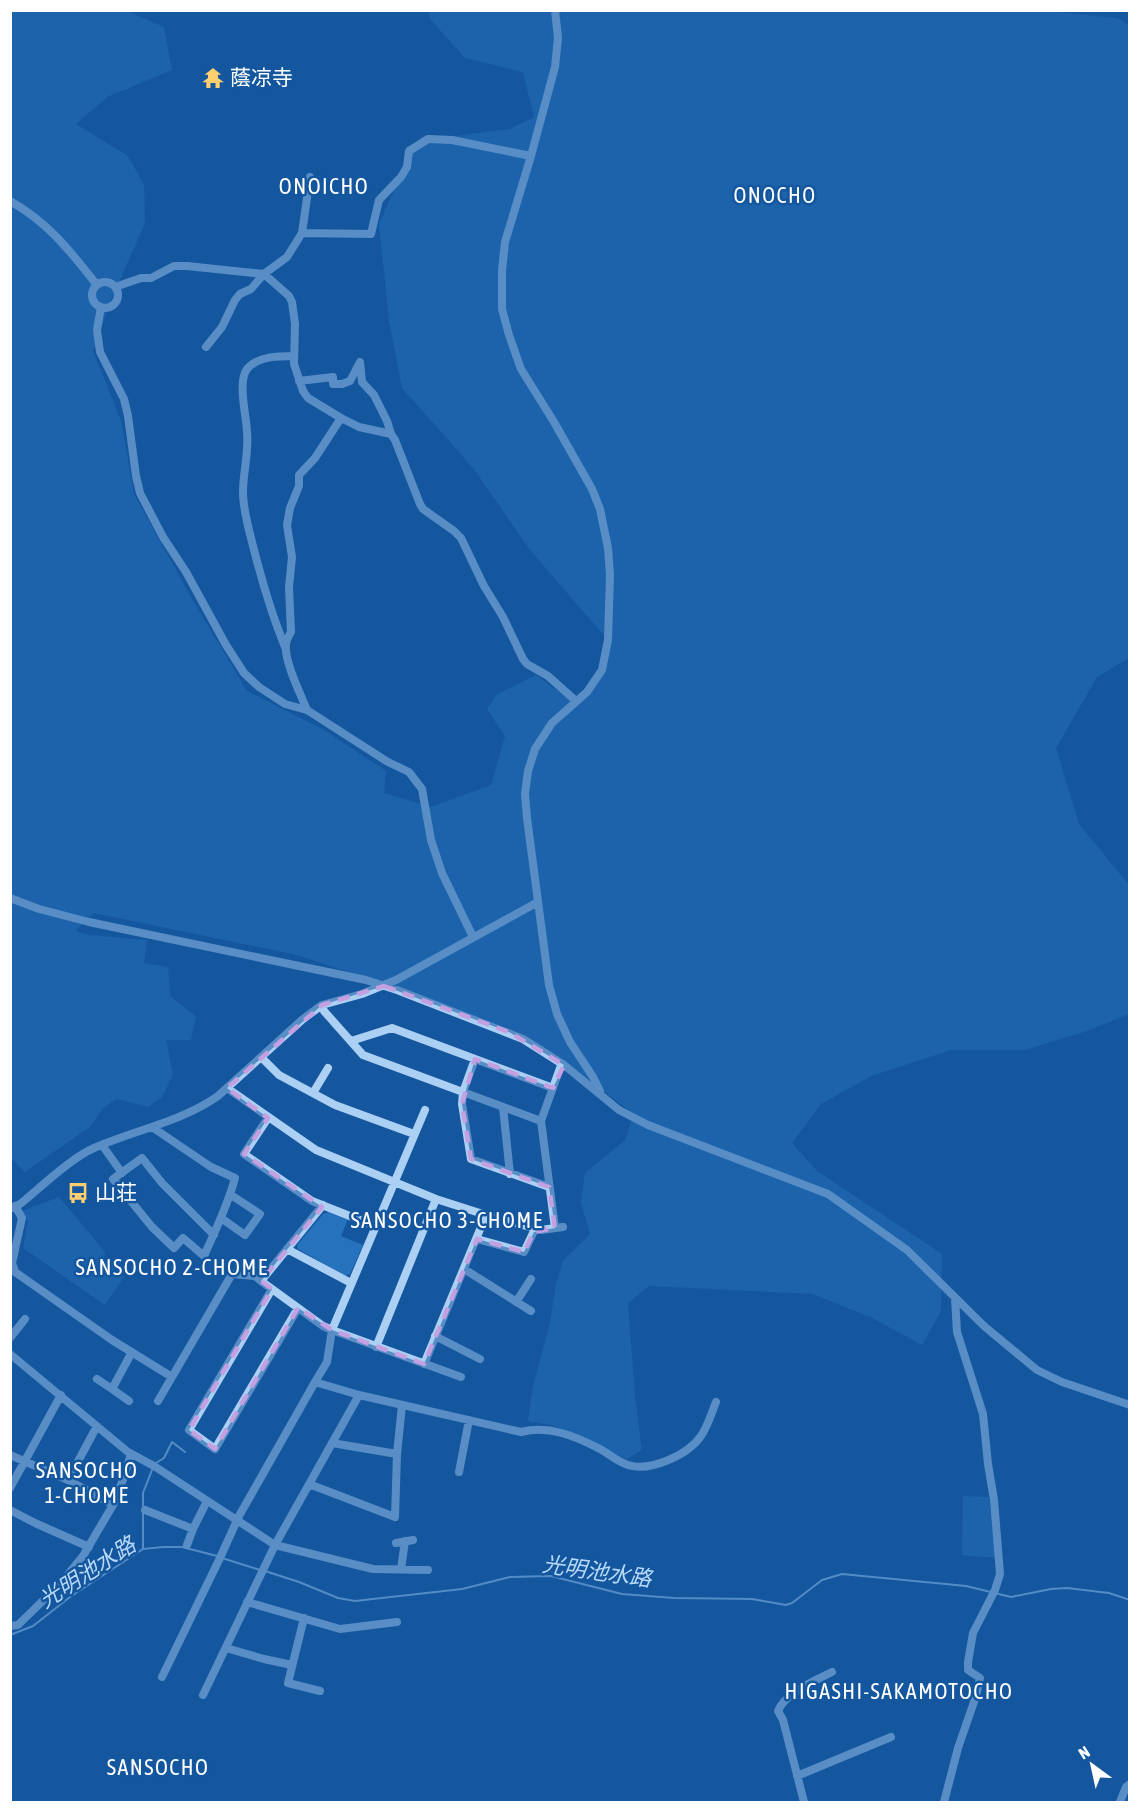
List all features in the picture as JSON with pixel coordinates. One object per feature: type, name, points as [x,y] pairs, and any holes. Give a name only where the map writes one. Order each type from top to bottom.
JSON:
[{"type":"street","points":[[555,10],[558,38],[555,67],[505,242],[502,309],[521,369],[592,489],[600,509],[608,548],[610,575],[608,640],[602,670],[587,692],[552,723],[535,749],[528,771],[525,794],[549,985],[557,1014],[570,1042],[602,1094]]},
{"type":"street","points":[[302,233],[371,234],[378,200],[401,177],[407,167],[409,151],[428,139],[452,140],[531,156]]},
{"type":"street","points":[[206,347],[222,327],[240,294],[251,289],[264,274],[287,257],[302,233],[310,177]]},
{"type":"street","points":[[10,201],[44,223],[97,285]]},
{"type":"street","points":[[116,287],[118,294],[116,302],[109,307],[101,307],[95,303],[92,295],[97,285],[105,282],[116,287],[141,278],[151,278],[174,266],[264,274],[289,296],[292,302],[294,364],[298,381],[308,398],[341,418],[369,430],[391,434]]},
{"type":"street","points":[[101,307],[97,330],[100,352],[124,399],[129,416],[140,493],[226,645],[244,673],[259,687],[285,704],[307,710],[388,762],[409,772],[422,789],[431,840],[438,862],[473,937]]},
{"type":"street","points":[[294,356],[266,358],[248,368],[244,376],[243,408],[248,431],[243,494],[262,583],[295,682],[307,710]]},
{"type":"street","points":[[298,381],[333,377],[333,384],[342,384],[350,381],[360,362],[362,382],[374,395],[387,422],[423,509],[461,538],[484,586],[527,664],[548,676],[576,701]]},
{"type":"street","points":[[285,647],[291,632],[292,556],[287,525],[290,508],[299,486],[299,475],[315,458],[341,418]]},
{"type":"street","points":[[10,898],[39,909],[89,922],[353,977],[384,986],[509,1032],[564,1065],[619,1110],[648,1125],[828,1194],[907,1250],[984,1326],[1038,1370],[1062,1382],[1130,1405]]},
{"type":"street","points":[[172,1377],[112,1340],[15,1272],[12,1258],[22,1218],[13,1207],[83,1154],[207,1104],[322,1005],[384,986],[538,902]]},
{"type":"street","points":[[322,1005],[324,1011],[363,1055],[541,1120]]},
{"type":"street","points":[[351,1041],[392,1028],[553,1088]]},
{"type":"street","points":[[261,1057],[279,1075],[335,1106],[414,1134]]},
{"type":"street","points":[[475,1059],[463,1092],[462,1104],[471,1159],[549,1187]]},
{"type":"street","points":[[227,1088],[316,1150],[436,1199],[541,1230],[559,1228],[549,1187],[541,1120],[560,1068],[564,1065]]},
{"type":"street","points":[[314,1093],[328,1068]]},
{"type":"street","points":[[503,1107],[510,1174]]},
{"type":"street","points":[[162,1677],[221,1557],[236,1521],[327,1362],[332,1330],[425,1110]]},
{"type":"street","points":[[268,1118],[244,1154],[312,1201],[375,1226]]},
{"type":"street","points":[[152,1126],[212,1167],[235,1178],[231,1195],[214,1235],[204,1256],[183,1238],[174,1248],[152,1227],[113,1179],[142,1158],[162,1183],[214,1235]]},
{"type":"street","points":[[102,1145],[122,1173]]},
{"type":"street","points":[[221,1218],[245,1235],[260,1214],[231,1195]]},
{"type":"street","points":[[376,1347],[436,1199]]},
{"type":"street","points":[[261,1281],[323,1205]]},
{"type":"street","points":[[424,1364],[486,1215]]},
{"type":"street","points":[[477,1239],[524,1252],[536,1229]]},
{"type":"street","points":[[287,1249],[351,1283]]},
{"type":"street","points":[[464,1269],[531,1311]]},
{"type":"street","points":[[158,1401],[172,1377],[180,1353],[211,1300],[232,1274],[255,1275],[298,1308],[332,1330],[461,1377]]},
{"type":"street","points":[[516,1302],[531,1279]]},
{"type":"street","points":[[272,1289],[189,1430],[215,1449],[298,1308]]},
{"type":"street","points":[[944,1803],[980,1678],[968,1670],[973,1633],[994,1593],[1000,1574],[994,1500],[983,1414],[957,1332],[955,1298]]},
{"type":"street","points":[[10,1338],[25,1319]]},
{"type":"street","points":[[435,1336],[480,1359]]},
{"type":"street","points":[[112,1389],[132,1352]]},
{"type":"street","points":[[12,1358],[61,1395],[131,1454],[154,1466],[280,1548],[373,1569],[428,1570]]},
{"type":"street","points":[[97,1379],[129,1401]]},
{"type":"street","points":[[315,1382],[359,1395],[521,1432],[539,1429],[558,1431],[600,1449],[628,1465],[650,1467],[668,1460],[694,1443],[706,1428],[716,1402]]},
{"type":"street","points":[[10,1488],[61,1395]]},
{"type":"street","points":[[203,1695],[275,1545],[359,1395]]},
{"type":"street","points":[[309,1484],[395,1517],[397,1454],[402,1405]]},
{"type":"street","points":[[459,1472],[469,1420]]},
{"type":"street","points":[[68,1480],[97,1426]]},
{"type":"street","points":[[332,1443],[397,1454]]},
{"type":"street","points":[[10,1626],[18,1625],[60,1584],[83,1556],[113,1505],[131,1454]]},
{"type":"street","points":[[10,1455],[68,1480],[113,1505]]},
{"type":"street","points":[[187,1545],[207,1502]]},
{"type":"street","points":[[10,1510],[88,1547]]},
{"type":"street","points":[[145,1510],[193,1529]]},
{"type":"street","points":[[402,1569],[405,1541]]},
{"type":"street","points":[[248,1602],[340,1629],[398,1622]]},
{"type":"street","points":[[304,1618],[288,1683],[320,1691]]},
{"type":"street","points":[[226,1648],[292,1665]]},
{"type":"street","points":[[804,1803],[783,1720],[778,1711],[781,1705],[801,1688],[832,1672]]},
{"type":"street","points":[[797,1776],[891,1737]]},
{"type":"street","points":[[1120,1803],[1126,1787],[1130,1784]]},
{"type":"highlighted area","points":[[384,986],[509,1032],[564,1065],[553,1088],[475,1059],[462,1104],[471,1159],[549,1187],[555,1228],[534,1232],[524,1252],[477,1239],[424,1364],[332,1330],[298,1308],[215,1449],[189,1430],[272,1289],[261,1281],[322,1207],[244,1154],[268,1118],[227,1088],[322,1005]]},
{"type":"shaded area","points":[[1038,10],[1117,18],[1129,25],[1129,658],[1097,677],[1056,748],[1079,824],[1129,885],[1129,1014],[1087,1031],[1025,1050],[951,1050],[871,1076],[821,1104],[792,1143],[817,1171],[942,1254],[941,1311],[922,1345],[872,1318],[813,1294],[649,1286],[628,1303],[635,1397],[642,1450],[627,1459],[555,1426],[528,1421],[533,1386],[550,1323],[556,1284],[563,1261],[590,1234],[581,1203],[585,1173],[625,1140],[634,1114],[575,1070],[514,1032],[415,994],[297,955],[94,913],[75,931],[89,935],[147,940],[144,963],[168,967],[170,996],[196,1017],[191,1040],[166,1040],[173,1074],[162,1097],[148,1107],[117,1099],[103,1108],[91,1126],[25,1172],[11,1158],[10,11],[127,11],[164,27],[172,70],[107,97],[76,124],[128,156],[144,185],[145,223],[111,300],[93,351],[121,421],[134,494],[193,601],[247,691],[324,730],[386,771],[384,793],[431,807],[491,785],[505,736],[487,709],[497,694],[536,675],[574,703],[602,670],[608,640],[530,550],[474,469],[402,388],[389,321],[379,224],[406,164],[417,144],[432,139],[510,129],[534,117],[523,72],[465,58],[430,19],[429,11]]},
{"type":"shaded area","points":[[59,1197],[105,1252],[104,1260],[124,1277],[105,1305],[23,1248],[28,1221],[22,1211]]},
{"type":"shaded area","points":[[329,1212],[348,1219],[341,1236],[363,1245],[350,1274],[345,1276],[298,1249],[297,1245],[323,1214]]},
{"type":"shaded area","points":[[963,1496],[989,1497],[996,1558],[962,1555]]},
{"type":"waterway","points":[[156,1463],[164,1458],[172,1442],[185,1452]]},
{"type":"waterway","points":[[143,1549],[143,1493],[152,1470]]},
{"type":"waterway","name":"光明池水路","points":[[10,1635],[33,1626],[70,1597],[143,1549],[182,1547],[217,1556]]},
{"type":"waterway","name":"光明池水路","points":[[222,1558],[260,1570]]},
{"type":"waterway","name":"光明池水路","points":[[265,1571],[338,1598],[355,1601],[462,1589],[510,1577],[551,1576],[622,1594],[674,1598],[752,1599],[786,1605],[822,1580],[842,1574],[966,1586],[1011,1597],[1067,1588],[1109,1593],[1130,1600]]},
{"type":"place","name":"蔭凉寺","points":[[213,78]]},
{"type":"place","name":"山荘","points":[[78,1193]]},
{"type":"district","name":"ONOICHO","points":[[324,186]]},
{"type":"district","name":"ONOCHO","points":[[775,195]]},
{"type":"district","name":"SANSOCHO 3-CHOME","points":[[447,1220]]},
{"type":"district","name":"SANSOCHO 2-CHOME","points":[[172,1267]]},
{"type":"district","name":"SANSOCHO 1-CHOME","points":[[87,1482]]},
{"type":"district","name":"HIGASHI-SAKAMOTOCHO","points":[[899,1691]]},
{"type":"district","name":"SANSOCHO","points":[[158,1767]]}]
